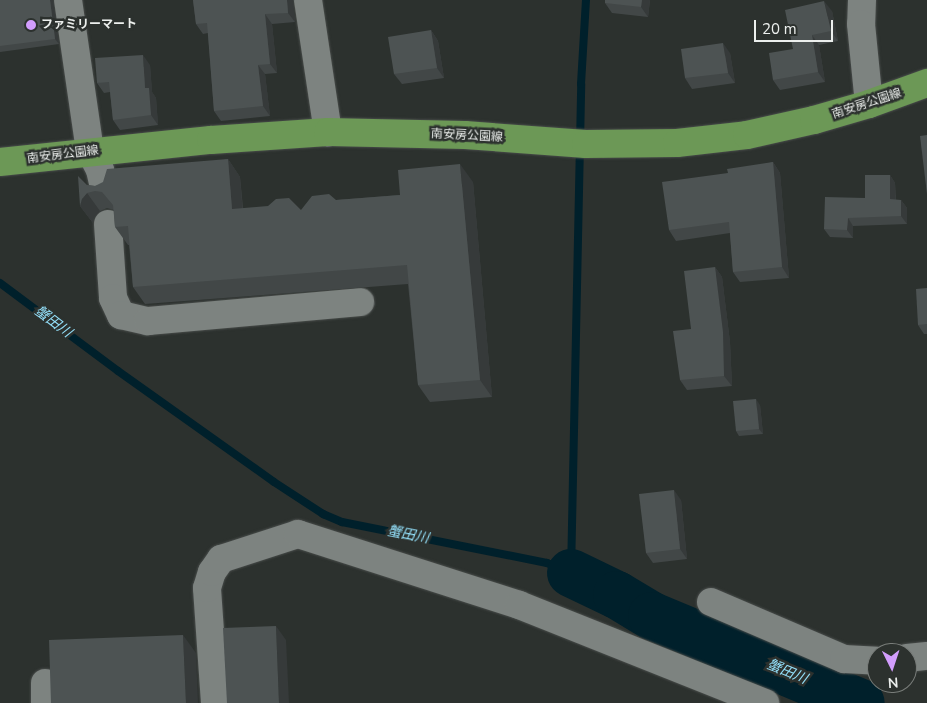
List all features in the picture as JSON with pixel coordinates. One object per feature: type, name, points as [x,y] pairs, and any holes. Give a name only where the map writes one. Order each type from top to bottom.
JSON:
[{"type":"main road","name":"南安房公園線","points":[[0,162],[90,151],[328,132],[465,135],[607,145],[677,143],[747,135],[814,120],[869,104],[927,83]]},
{"type":"street","points":[[68,0],[90,151],[100,170],[104,188]]},
{"type":"street","points":[[308,0],[328,132]]},
{"type":"street","points":[[862,0],[861,24],[869,104]]},
{"type":"street","points":[[108,224],[113,298],[121,315],[148,321],[360,302]]},
{"type":"street","points":[[215,703],[207,588],[212,572],[221,559],[298,534],[519,605],[765,703]]},
{"type":"street","points":[[711,602],[844,659],[867,660]]},
{"type":"building","name":"ファミリーマート","points":[[0,0],[50,0],[55,39],[0,46]]},
{"type":"building","points":[[193,0],[287,0],[288,13],[265,14],[270,64],[258,65],[263,106],[214,111],[207,23],[196,24]]},
{"type":"building","points":[[605,0],[642,0],[641,7],[605,3]]},
{"type":"building","points":[[824,1],[831,31],[812,35],[818,72],[773,80],[769,53],[793,49],[785,10]]},
{"type":"building","points":[[431,30],[437,68],[394,74],[388,37]]},
{"type":"building","points":[[723,43],[728,73],[685,78],[681,49]]},
{"type":"building","points":[[143,55],[145,88],[149,88],[151,115],[113,120],[109,82],[97,83],[95,58]]},
{"type":"building","points":[[927,135],[927,194],[920,136]]},
{"type":"building","points":[[228,159],[232,209],[268,206],[276,199],[289,198],[301,210],[312,196],[329,194],[336,200],[400,195],[398,170],[460,164],[480,380],[418,385],[407,265],[133,287],[128,226],[115,227],[113,205],[102,192],[87,193],[82,199],[80,206],[78,176],[87,185],[95,186],[103,182],[107,169]]},
{"type":"building","points":[[773,162],[782,267],[733,272],[729,222],[669,230],[662,182],[728,173],[727,169]]},
{"type":"building","points":[[865,175],[890,175],[890,199],[901,200],[901,216],[848,218],[847,230],[824,229],[825,197],[865,198]]},
{"type":"building","points":[[715,267],[723,332],[724,376],[680,380],[673,331],[691,329],[684,271]]},
{"type":"building","points":[[927,288],[927,324],[918,325],[916,289]]},
{"type":"building","points":[[756,399],[759,429],[736,431],[733,401]]},
{"type":"building","points":[[674,490],[680,549],[646,553],[639,494]]},
{"type":"building","points":[[276,626],[279,703],[227,703],[223,628]]},
{"type":"building","points":[[183,635],[186,703],[51,703],[49,640]]},
{"type":"waterway","name":"蟹田川","points":[[0,283],[118,371],[274,482],[323,514],[342,522],[547,563],[571,573],[581,84],[586,0]]},
{"type":"waterway","name":"蟹田川","points":[[571,573],[617,595],[652,616],[861,703]]},
{"type":"place","name":"ファミリーマート","points":[[31,25]]}]
